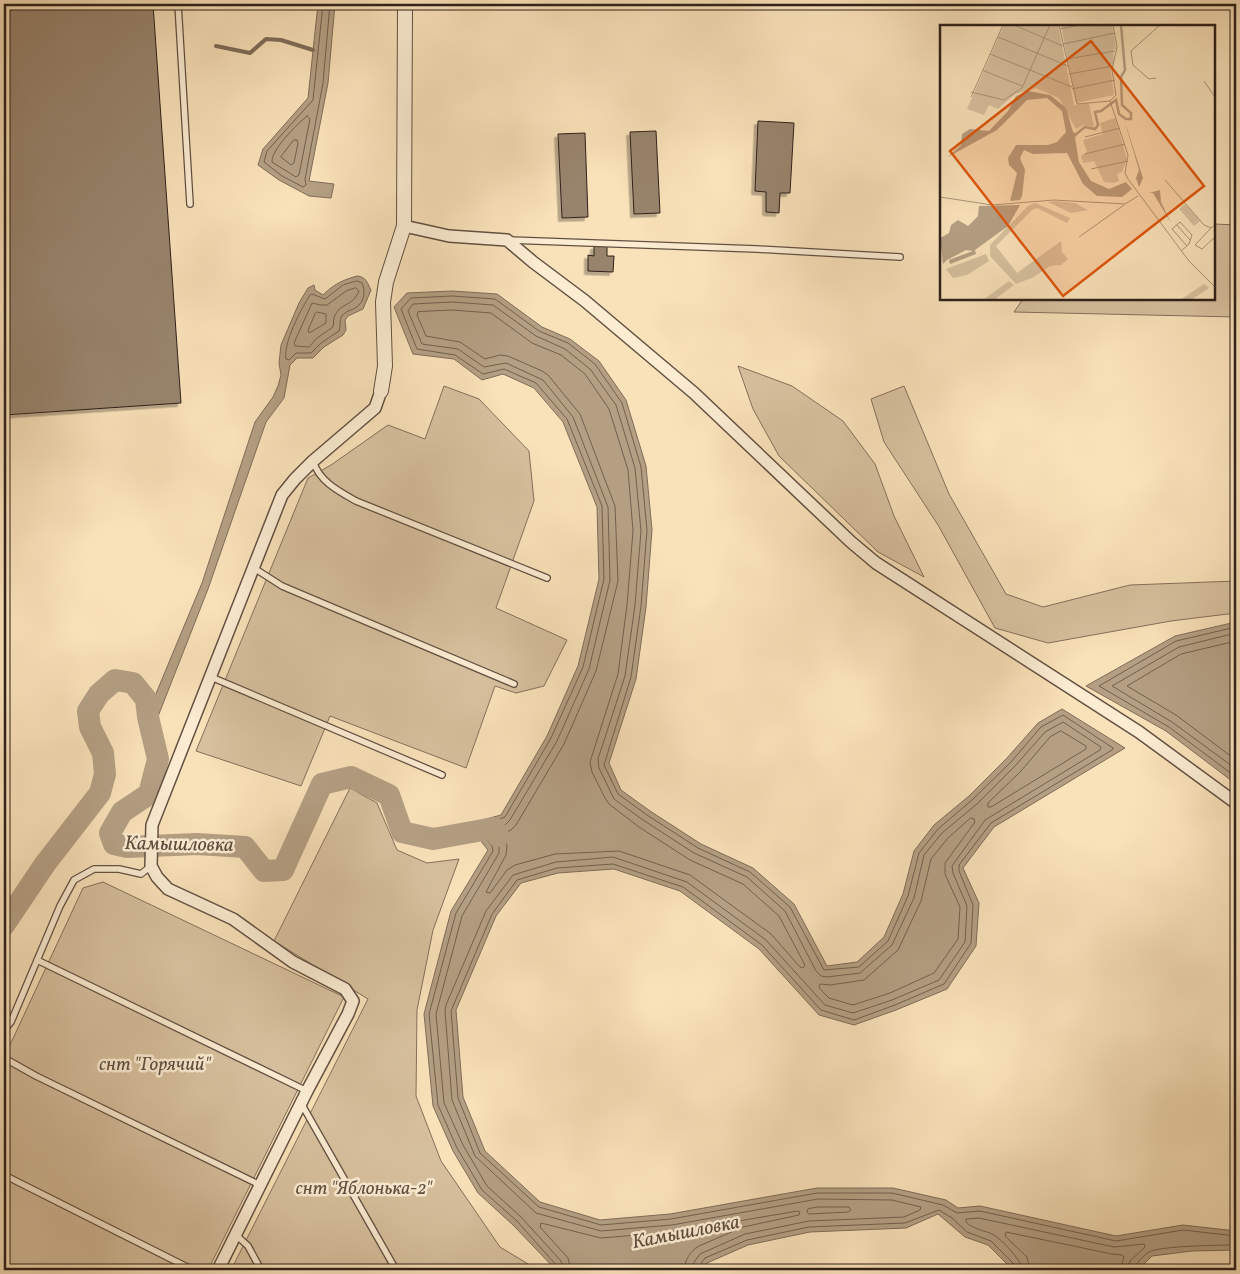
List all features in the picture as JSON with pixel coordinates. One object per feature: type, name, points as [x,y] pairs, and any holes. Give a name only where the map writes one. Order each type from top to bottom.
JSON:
[{"type":"street","points":[[218,1270],[353,1001],[345,988],[293,962],[233,919],[168,889],[157,877],[151,866],[152,825],[282,495],[313,461],[376,408],[385,366],[382,302],[386,282],[404,226],[406,4]]},
{"type":"street","points":[[404,226],[449,236],[507,240],[585,301],[694,392],[851,542],[876,563],[1138,732],[1236,803]]},
{"type":"lane","points":[[178,4],[190,204]]},
{"type":"lane","points":[[507,240],[757,249],[900,257]]},
{"type":"lane","points":[[313,461],[316,470],[331,486],[356,501],[547,578]]},
{"type":"lane","points":[[254,568],[282,586],[514,684]]},
{"type":"lane","points":[[211,677],[442,775]]},
{"type":"lane","points":[[4,1030],[11,1022],[60,906],[74,880],[94,869],[119,870],[141,874],[151,866]]},
{"type":"lane","points":[[37,960],[307,1091]]},
{"type":"lane","points":[[4,1058],[36,1076],[260,1185]]},
{"type":"lane","points":[[301,1103],[396,1270]]},
{"type":"lane","points":[[4,1175],[193,1270]]},
{"type":"lane","points":[[236,1234],[248,1246],[261,1270]]},
{"type":"green space","points":[[1215,224],[1236,225],[1236,317],[1014,312],[1022,300],[1215,300]]},
{"type":"green space","points":[[738,366],[792,386],[843,421],[875,464],[894,516],[924,577],[878,552],[779,456],[753,409]]},
{"type":"green space","points":[[444,386],[479,399],[529,451],[534,501],[496,608],[567,640],[544,686],[516,693],[495,686],[466,768],[330,716],[301,786],[196,751],[308,478],[331,465],[388,425],[425,439]]},
{"type":"green space","points":[[904,386],[949,494],[1006,594],[1043,607],[1130,585],[1236,581],[1236,613],[1171,621],[1048,643],[995,628],[938,525],[884,442],[871,399]]},
{"type":"green space","name":"снт \"Яблонька-2\"","points":[[350,788],[377,803],[397,850],[427,863],[459,859],[433,930],[417,1010],[416,1096],[441,1161],[500,1247],[538,1270],[231,1270],[368,999],[274,941]]},
{"type":"green space","name":"снт \"Горячий\"","points":[[103,882],[344,997],[208,1270],[4,1270],[4,1058],[83,888]]},
{"type":"water","points":[[318,4],[335,4],[328,83],[309,181],[334,184],[331,198],[309,196],[279,180],[258,165],[263,149],[308,98]]},
{"type":"water","points":[[357,276],[367,282],[371,290],[363,309],[348,316],[345,320],[346,330],[343,335],[324,347],[313,358],[297,358],[290,365],[284,398],[266,422],[208,589],[157,719],[148,730],[145,720],[202,583],[255,422],[273,397],[278,386],[281,375],[279,363],[281,345],[299,303],[308,288],[314,285],[315,290],[323,295],[339,283]]},
{"type":"water","points":[[452,291],[497,294],[542,327],[570,339],[599,361],[626,400],[646,466],[652,530],[646,607],[636,679],[609,763],[621,790],[701,844],[753,868],[794,904],[827,966],[857,962],[884,937],[903,894],[914,851],[934,825],[969,796],[1007,758],[1038,723],[1062,709],[1125,748],[994,827],[963,868],[979,903],[976,946],[947,989],[854,1025],[819,1015],[759,949],[680,891],[614,869],[558,873],[521,883],[496,916],[456,1010],[463,1097],[485,1151],[540,1202],[600,1220],[670,1214],[817,1188],[893,1188],[946,1200],[958,1208],[980,1206],[1116,1236],[1183,1225],[1236,1231],[1236,1250],[1192,1251],[1152,1256],[1138,1270],[1013,1270],[988,1245],[965,1237],[938,1214],[906,1228],[810,1232],[748,1245],[707,1263],[702,1270],[556,1270],[513,1225],[478,1193],[453,1151],[433,1106],[424,1014],[451,911],[488,850],[473,831],[471,823],[501,815],[547,736],[578,666],[599,579],[597,507],[563,422],[534,388],[503,374],[482,380],[454,359],[413,354],[394,307],[407,293]]},
{"type":"water","points":[[1236,622],[1236,784],[1166,731],[1086,686],[1175,636]]},
{"type":"building","points":[[4,4],[153,4],[181,403],[4,415]]},
{"type":"building","points":[[758,121],[794,123],[790,193],[780,193],[779,213],[766,212],[766,192],[755,191]]},
{"type":"building","points":[[656,131],[660,213],[634,214],[630,132]]},
{"type":"building","points":[[585,133],[588,217],[562,218],[558,134]]},
{"type":"building","points":[[594,246],[607,246],[607,256],[614,256],[613,272],[588,271],[588,255],[594,256]]},
{"type":"waterway","points":[[216,46],[250,53],[266,39],[281,40],[313,50]]},
{"type":"waterway","name":"Камышловка","points":[[4,925],[45,864],[100,793],[105,774],[103,753],[90,727],[88,711],[99,694],[115,680],[133,683],[146,699],[148,717],[158,759],[149,794],[122,812],[110,833],[114,844],[127,847],[197,844],[245,847],[264,871],[283,870],[322,784],[351,777],[389,795],[402,832],[433,839],[494,828],[498,836]]}]
